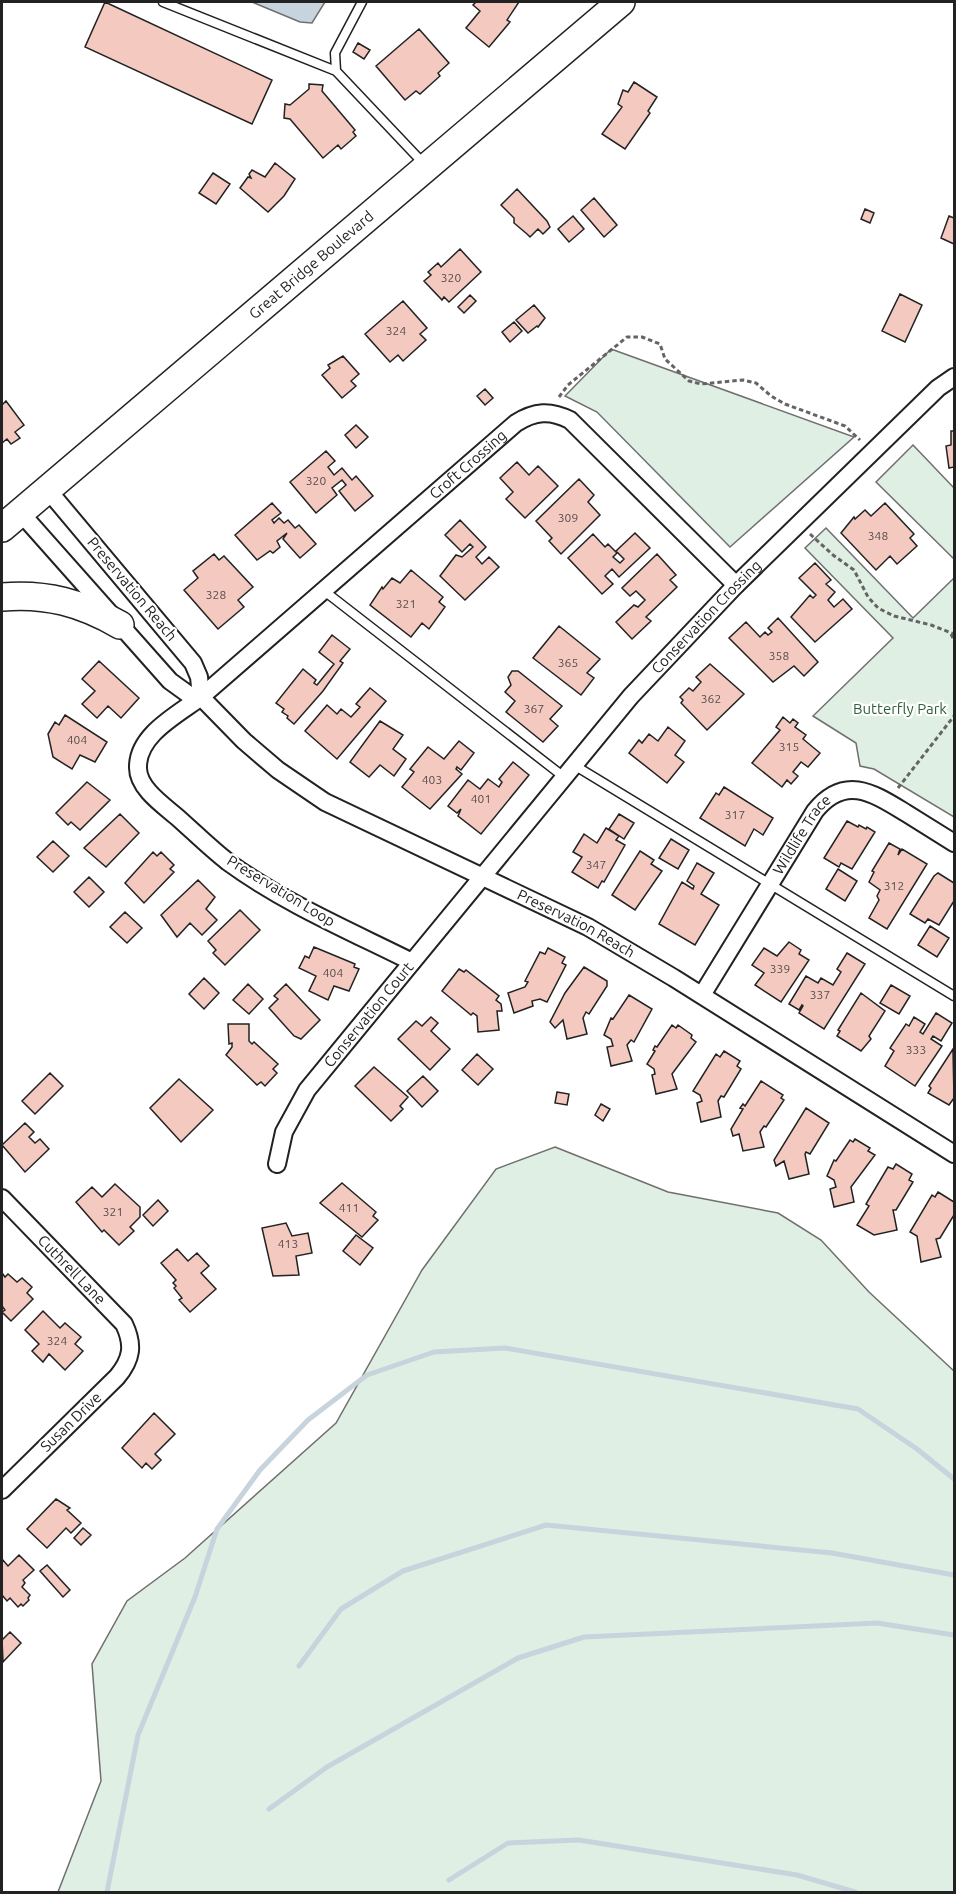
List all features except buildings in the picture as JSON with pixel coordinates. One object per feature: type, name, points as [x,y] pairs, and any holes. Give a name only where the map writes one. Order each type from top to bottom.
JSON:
[{"type":"main road","name":"Great Bridge Boulevard","points":[[11,520],[621,2]]},
{"type":"main road","points":[[2,597],[27,595],[58,599],[91,609],[120,625]]},
{"type":"street","name":"Conservation Crossing","points":[[482,877],[631,696],[736,585],[938,388],[954,377]]},
{"type":"street","points":[[551,413],[570,420],[736,585]]},
{"type":"street","name":"Croft Crossing","points":[[201,697],[516,423],[534,414],[551,413]]},
{"type":"street","name":"Preservation Reach","points":[[47,489],[194,663],[201,697]]},
{"type":"street","name":"Preservation Reach","points":[[11,520],[120,625],[170,681],[188,694],[201,697],[244,741],[278,770],[325,802],[588,927],[702,995],[954,1154]]},
{"type":"street","name":"Preservation Loop","points":[[201,697],[150,735],[140,754],[138,770],[143,784],[155,799],[229,862],[309,911],[412,962]]},
{"type":"street","name":"Wildlife Trace","points":[[702,995],[815,811],[834,794],[844,790],[867,791],[954,843]]},
{"type":"street","name":"Conservation Court","points":[[277,1164],[284,1132],[307,1090],[482,877]]},
{"type":"street","name":"Cuthrell Lane","points":[[2,1198],[124,1324],[131,1349]]},
{"type":"street","name":"Susan Drive","points":[[2,1490],[117,1377],[127,1365],[131,1349]]},
{"type":"lane","points":[[163,2],[336,71],[427,167]]},
{"type":"lane","points":[[336,71],[335,53],[362,2]]},
{"type":"lane","points":[[322,590],[569,771],[770,884],[954,996]]},
{"type":"path","points":[[551,413],[568,385],[627,336],[634,335],[660,344],[664,359],[689,381],[701,384],[736,380],[756,383],[785,404],[845,426],[871,453]]},
{"type":"path","points":[[800,523],[832,555],[854,570],[868,597],[878,608],[894,616],[931,625],[953,634],[954,640]]},
{"type":"path","points":[[888,802],[954,716]]},
{"type":"green space","points":[[611,349],[854,437],[730,547],[597,412],[565,396]]},
{"type":"green space","points":[[913,445],[954,488],[954,559],[876,482]]},
{"type":"green space","name":"Butterfly Park","points":[[826,528],[913,618],[954,578],[954,817],[874,769],[860,766],[856,743],[813,716],[893,638],[805,548]]},
{"type":"green space","points":[[555,1147],[668,1192],[778,1213],[821,1240],[869,1292],[954,1371],[954,1892],[58,1892],[101,1781],[92,1664],[127,1601],[185,1558],[336,1423],[422,1270],[496,1169]]},
{"type":"shaded area","points":[[252,2],[325,2],[312,23],[300,22]]},
{"type":"waterway","points":[[107,1892],[138,1735],[195,1597],[217,1529],[260,1470],[308,1420],[367,1375],[434,1352],[505,1348],[858,1409],[917,1449],[954,1479]]},
{"type":"waterway","points":[[299,1666],[341,1609],[403,1571],[546,1525],[832,1553],[954,1575]]},
{"type":"waterway","points":[[269,1809],[327,1767],[518,1658],[584,1637],[877,1623],[954,1635]]},
{"type":"waterway","points":[[449,1880],[508,1843],[579,1840],[797,1875],[855,1892]]}]
